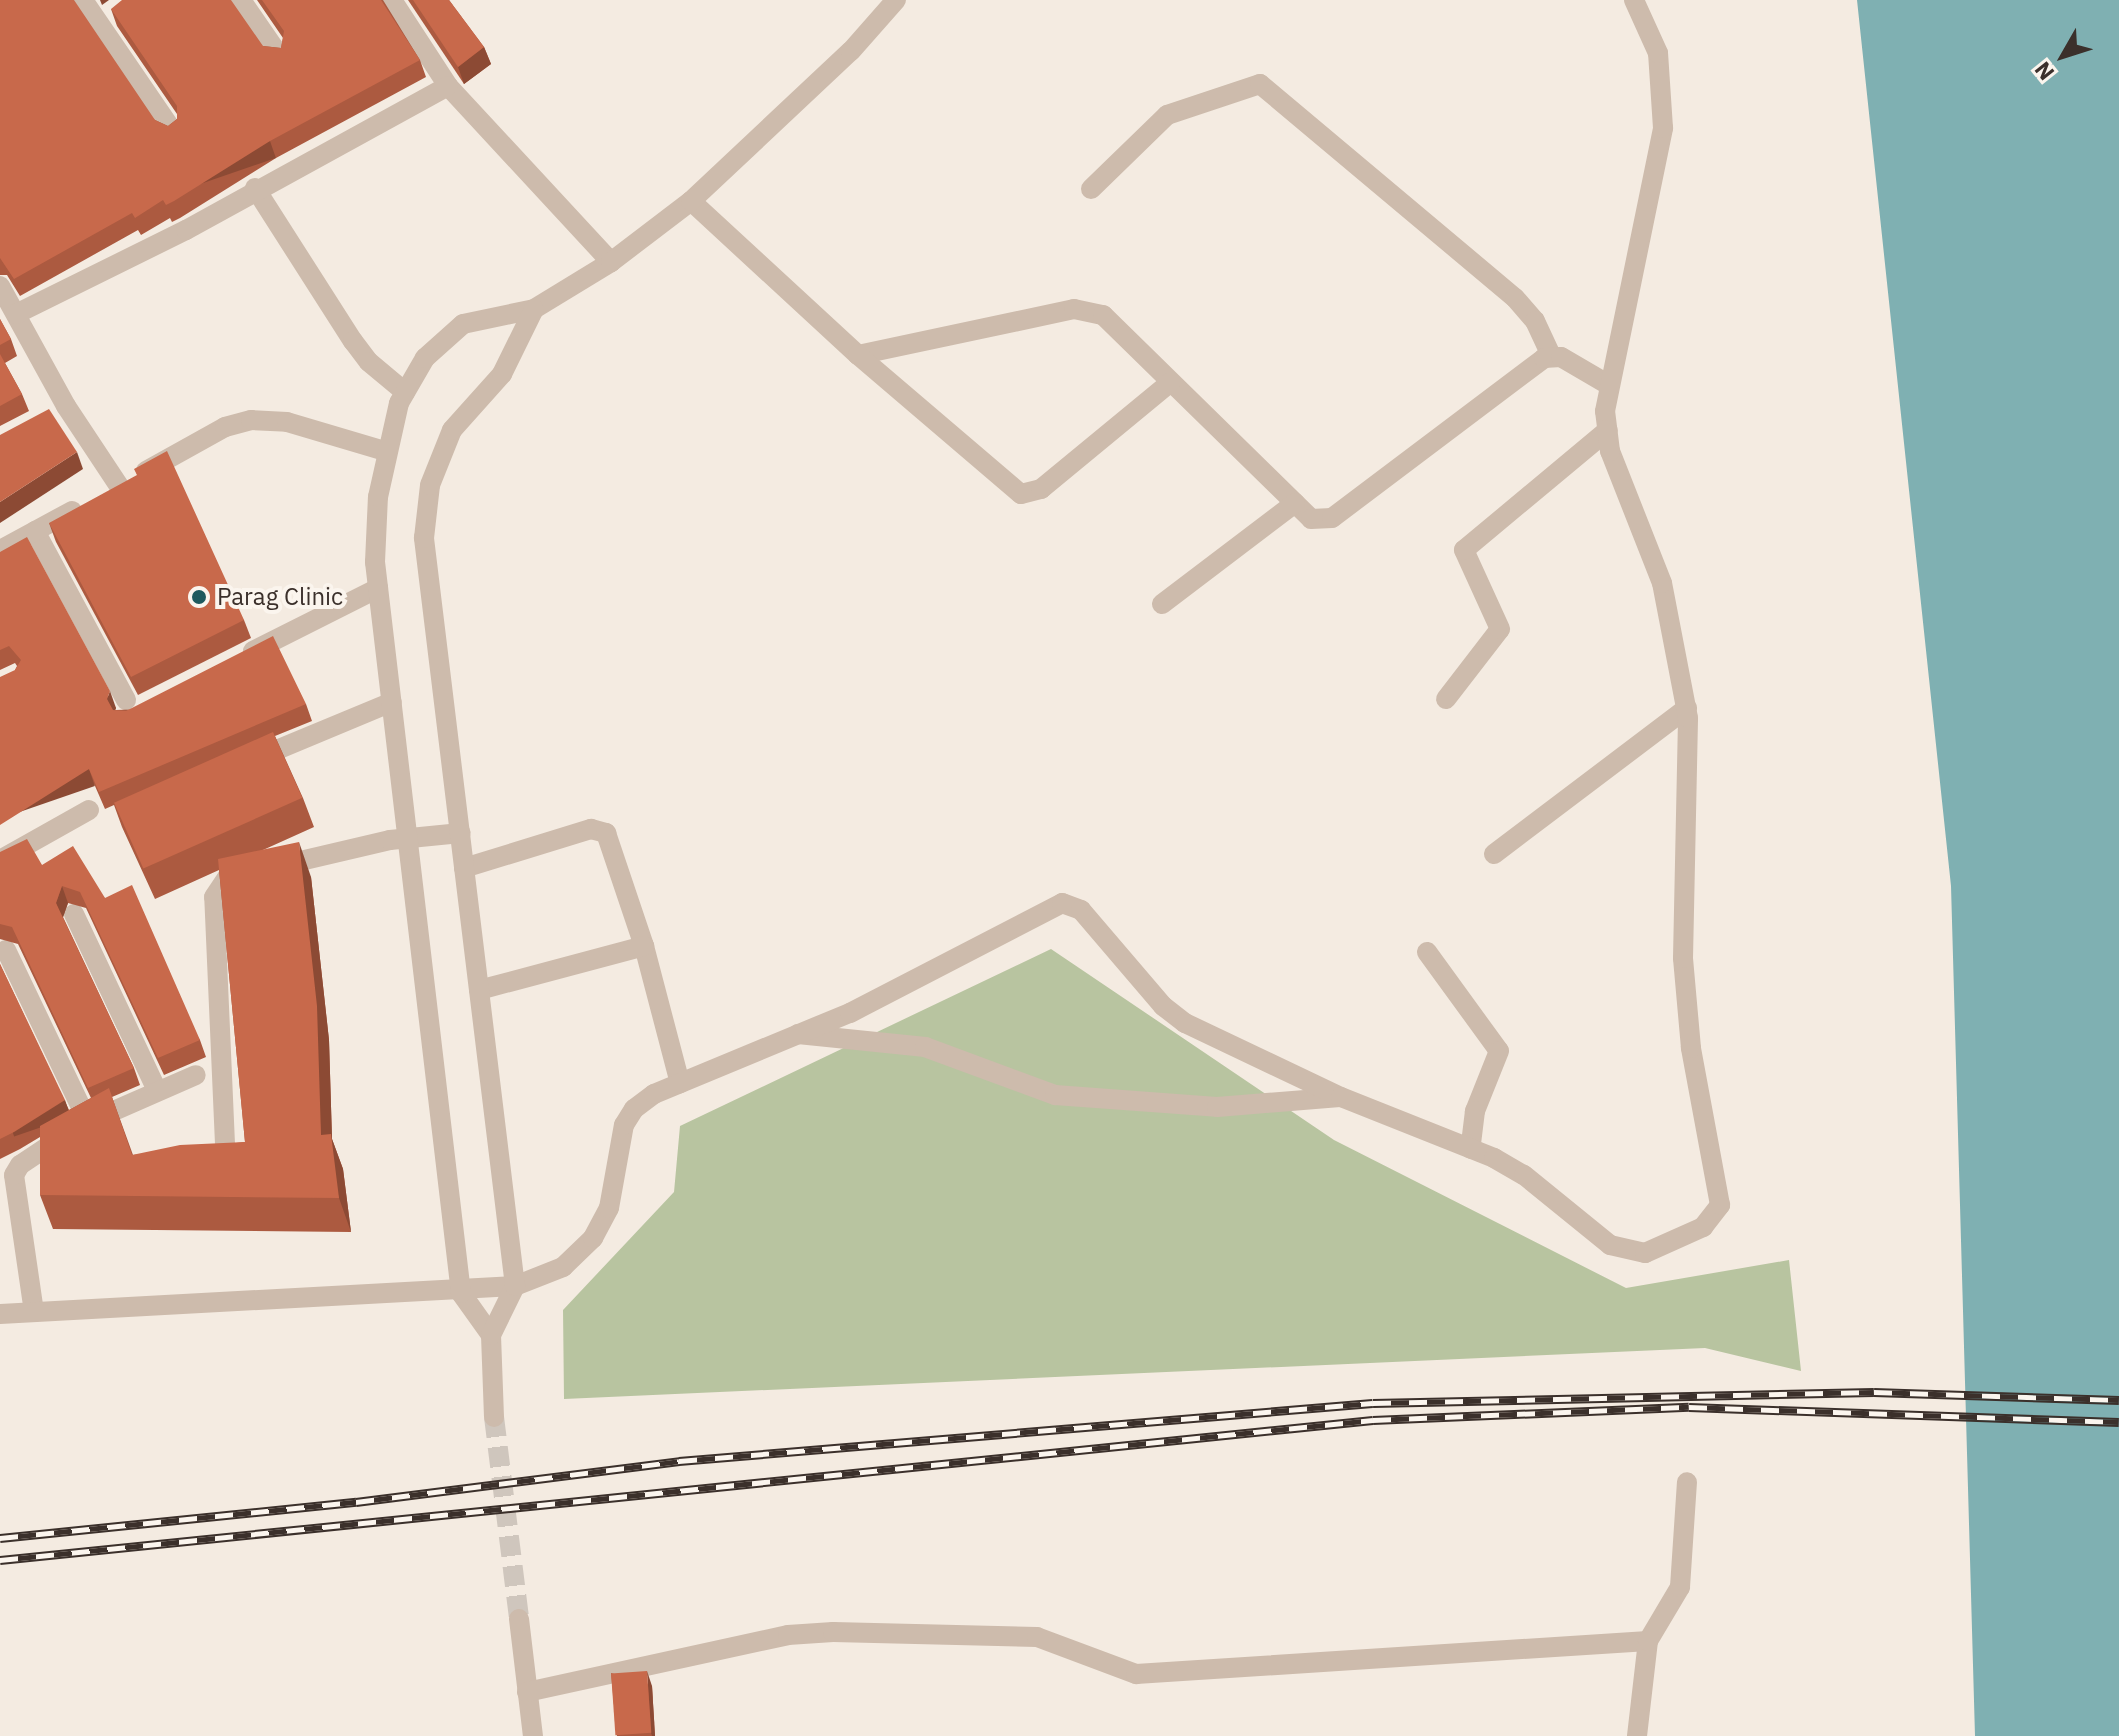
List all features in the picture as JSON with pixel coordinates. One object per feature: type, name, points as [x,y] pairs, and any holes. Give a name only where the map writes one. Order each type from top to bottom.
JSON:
[{"type":"street","points":[[83,0],[172,130]]},
{"type":"street","points":[[241,0],[279,55]]},
{"type":"street","points":[[392,0],[448,86],[611,262]]},
{"type":"street","points":[[0,1314],[461,1293],[515,1286],[563,1267],[593,1238],[609,1208],[624,1125],[634,1109],[680,1083],[798,1034],[1062,903],[1081,910],[1163,1006],[1185,1023],[1341,1097],[1470,1149],[1524,1175],[1598,1236],[1627,1252],[1645,1253],[1714,1218],[1720,1205],[1691,1048],[1683,958],[1687,708],[1662,583],[1610,451],[1608,430],[1609,385],[1663,128],[1658,53],[1634,0]]},
{"type":"street","points":[[491,1335],[461,1293],[378,588],[378,497],[385,451],[405,392],[425,358],[463,324],[534,309],[611,262],[691,201],[889,3]]},
{"type":"street","points":[[99,23],[120,8]]},
{"type":"street","points":[[1091,189],[1167,115],[1260,84],[1515,298],[1535,321],[1551,355],[1609,385]]},
{"type":"street","points":[[105,494],[59,410],[6,301],[186,230],[255,188],[448,86]]},
{"type":"street","points":[[255,188],[353,341],[369,362],[405,392]]},
{"type":"street","points":[[691,201],[858,355],[1021,494],[1041,489],[1171,382]]},
{"type":"street","points":[[494,1417],[491,1335],[515,1286],[424,538],[430,485],[452,430],[502,374],[534,309]]},
{"type":"street","points":[[858,355],[1074,309],[1103,315],[1311,519],[1332,518],[1551,355]]},
{"type":"street","points":[[0,550],[225,427],[251,420],[287,422],[385,451]]},
{"type":"street","points":[[1446,699],[1500,629],[1500,618],[1465,557],[1468,544],[1608,430]]},
{"type":"street","points":[[1162,604],[1295,503]]},
{"type":"street","points":[[35,531],[126,708],[154,701]]},
{"type":"street","points":[[238,659],[378,588]]},
{"type":"street","points":[[232,768],[392,702]]},
{"type":"street","points":[[1494,854],[1687,708]]},
{"type":"street","points":[[0,860],[89,810]]},
{"type":"street","points":[[464,868],[598,830],[612,841],[644,946],[680,1083]]},
{"type":"street","points":[[225,1144],[217,888],[227,878],[408,838],[461,833]]},
{"type":"street","points":[[74,914],[157,1090]]},
{"type":"street","points":[[479,990],[644,946]]},
{"type":"street","points":[[6,950],[88,1122]]},
{"type":"street","points":[[1427,952],[1499,1051],[1475,1111],[1470,1149]]},
{"type":"street","points":[[798,1034],[925,1047],[1055,1095],[1217,1107],[1341,1097]]},
{"type":"street","points":[[34,1312],[7,1185],[20,1165],[88,1122],[196,1075]]},
{"type":"street","points":[[1637,1736],[1648,1641],[1680,1587],[1687,1482]]},
{"type":"street","points":[[519,1619],[533,1736]]},
{"type":"street","points":[[527,1692],[788,1635],[833,1632],[1037,1637],[1136,1674],[1648,1641]]},
{"type":"green space","points":[[1051,949],[1334,1140],[1626,1288],[1789,1260],[1801,1371],[1705,1348],[564,1399],[563,1310],[674,1192],[680,1126]]},
{"type":"water","points":[[1857,0],[2119,0],[2119,1736],[1975,1736],[1951,886]]},
{"type":"building","points":[[0,0],[74,0],[155,120],[168,126],[177,119],[177,106],[111,9],[122,0],[231,0],[263,46],[281,48],[284,31],[262,0],[381,0],[420,60],[270,141],[174,201],[166,205],[163,200],[135,218],[132,213],[14,279],[0,258]]},
{"type":"building","points":[[413,0],[449,0],[484,47],[458,67]]},
{"type":"building","points":[[0,319],[11,339],[0,345]]},
{"type":"building","points":[[0,354],[22,394],[0,406]]},
{"type":"building","points":[[49,409],[77,452],[0,502],[0,435]]},
{"type":"building","points":[[167,451],[244,620],[131,677],[49,523],[137,475],[134,469]]},
{"type":"building","points":[[27,537],[110,691],[107,699],[113,710],[126,711],[273,636],[306,704],[99,792],[89,769],[0,825],[0,677],[15,670],[21,660],[9,646],[0,650],[0,552]]},
{"type":"building","points":[[273,732],[302,798],[143,869],[114,803]]},
{"type":"building","points":[[27,839],[42,865],[73,846],[105,898],[132,885],[200,1040],[158,1058],[80,892],[62,886],[56,903],[134,1068],[88,1088],[12,927],[0,924],[0,852]]},
{"type":"building","points":[[299,842],[317,1006],[321,1135],[331,1134],[339,1198],[40,1195],[40,1126],[109,1088],[132,1155],[180,1145],[245,1142],[218,859]]},
{"type":"building","points":[[0,964],[65,1100],[0,1139]]},
{"type":"building","points":[[647,1671],[651,1733],[615,1735],[611,1674]]},
{"type":"tunnel","points":[[494,1417],[519,1619]]},
{"type":"railway","points":[[0,1538],[356,1502],[679,1461],[1373,1403],[1874,1392],[2119,1400]]},
{"type":"railway","points":[[0,1560],[1373,1420],[1689,1407],[2119,1422]]},
{"type":"place","name":"Parag Clinic","points":[[199,597]]}]
